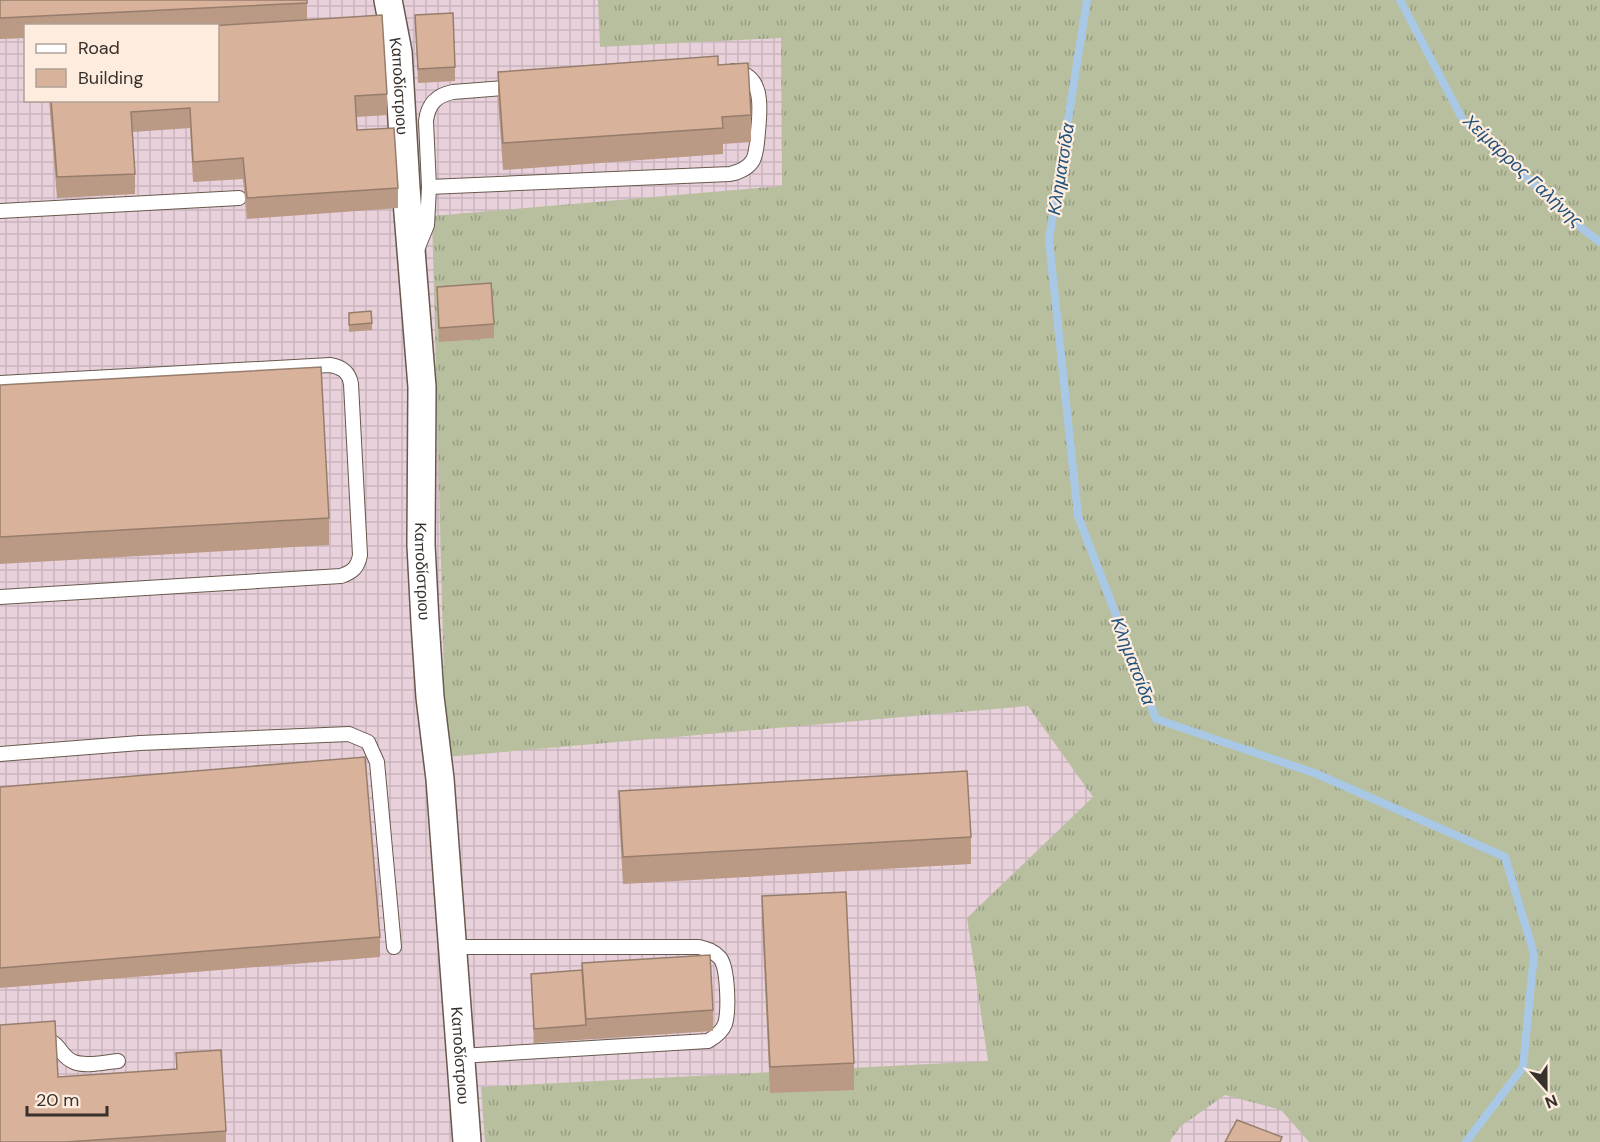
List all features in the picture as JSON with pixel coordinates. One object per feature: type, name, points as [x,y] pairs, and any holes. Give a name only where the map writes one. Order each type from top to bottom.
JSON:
[{"type":"street","name":"Καποδίστριου","points":[[388,0],[398,52],[406,199],[413,259],[422,387],[421,545],[425,622],[430,697],[440,779],[467,1142]]},
{"type":"lane","points":[[429,187],[738,172],[746,168],[755,153],[760,104],[757,89],[746,76],[738,72],[718,72]]},
{"type":"lane","points":[[413,259],[426,228],[429,187],[426,121],[431,104],[445,93],[534,86]]},
{"type":"lane","points":[[0,211],[239,198]]},
{"type":"lane","points":[[0,383],[338,366],[345,370],[350,377],[351,384],[360,555],[355,569],[341,576],[0,597]]},
{"type":"lane","points":[[0,754],[140,743],[349,734],[368,742],[377,762],[394,946]]},
{"type":"lane","points":[[452,947],[699,948],[715,953],[721,959],[726,975],[725,1023],[721,1030],[708,1041],[460,1056]]},
{"type":"lane","points":[[31,1040],[49,1040],[76,1063],[118,1061]]},
{"type":"shaded area","points":[[0,0],[1600,0],[1600,1142],[0,1142]]},
{"type":"green space","points":[[598,0],[1600,0],[1600,1142],[1309,1142],[1281,1110],[1225,1095],[1181,1126],[1169,1142],[485,1142],[481,1087],[988,1061],[967,918],[1093,797],[1028,706],[446,757],[432,216],[782,186],[781,38],[600,47]]},
{"type":"building","points":[[0,0],[307,0],[307,3],[0,18]]},
{"type":"building","points":[[453,13],[455,67],[418,69],[415,15]]},
{"type":"building","points":[[382,15],[387,94],[355,96],[357,130],[394,128],[398,188],[247,198],[243,158],[193,162],[190,108],[131,112],[135,174],[57,177],[51,102],[219,102],[219,25]]},
{"type":"building","points":[[718,56],[718,65],[748,63],[751,115],[722,117],[723,128],[503,143],[498,72]]},
{"type":"building","points":[[491,283],[494,324],[439,328],[437,287]]},
{"type":"building","points":[[371,311],[372,323],[349,325],[349,313]]},
{"type":"building","points":[[321,367],[329,518],[0,537],[0,385]]},
{"type":"building","points":[[365,757],[380,937],[0,968],[0,787]]},
{"type":"building","points":[[967,771],[971,837],[623,857],[619,791]]},
{"type":"building","points":[[846,892],[854,1063],[770,1067],[762,896]]},
{"type":"building","points":[[710,955],[713,1010],[586,1019],[582,963]]},
{"type":"building","points":[[582,970],[586,1025],[534,1029],[531,974]]},
{"type":"building","points":[[55,1021],[58,1077],[177,1069],[176,1053],[221,1050],[226,1131],[66,1142],[0,1142],[0,1025]]},
{"type":"building","points":[[1237,1120],[1282,1137],[1280,1142],[1225,1142]]},
{"type":"waterway","name":"Κληματσίδα","points":[[1087,0],[1049,240],[1078,516],[1156,719],[1317,774],[1505,857],[1534,954],[1523,1067],[1466,1142]]},
{"type":"waterway","name":"Χείμαρρος Γαλήνης","points":[[1400,0],[1463,120],[1600,242]]}]
